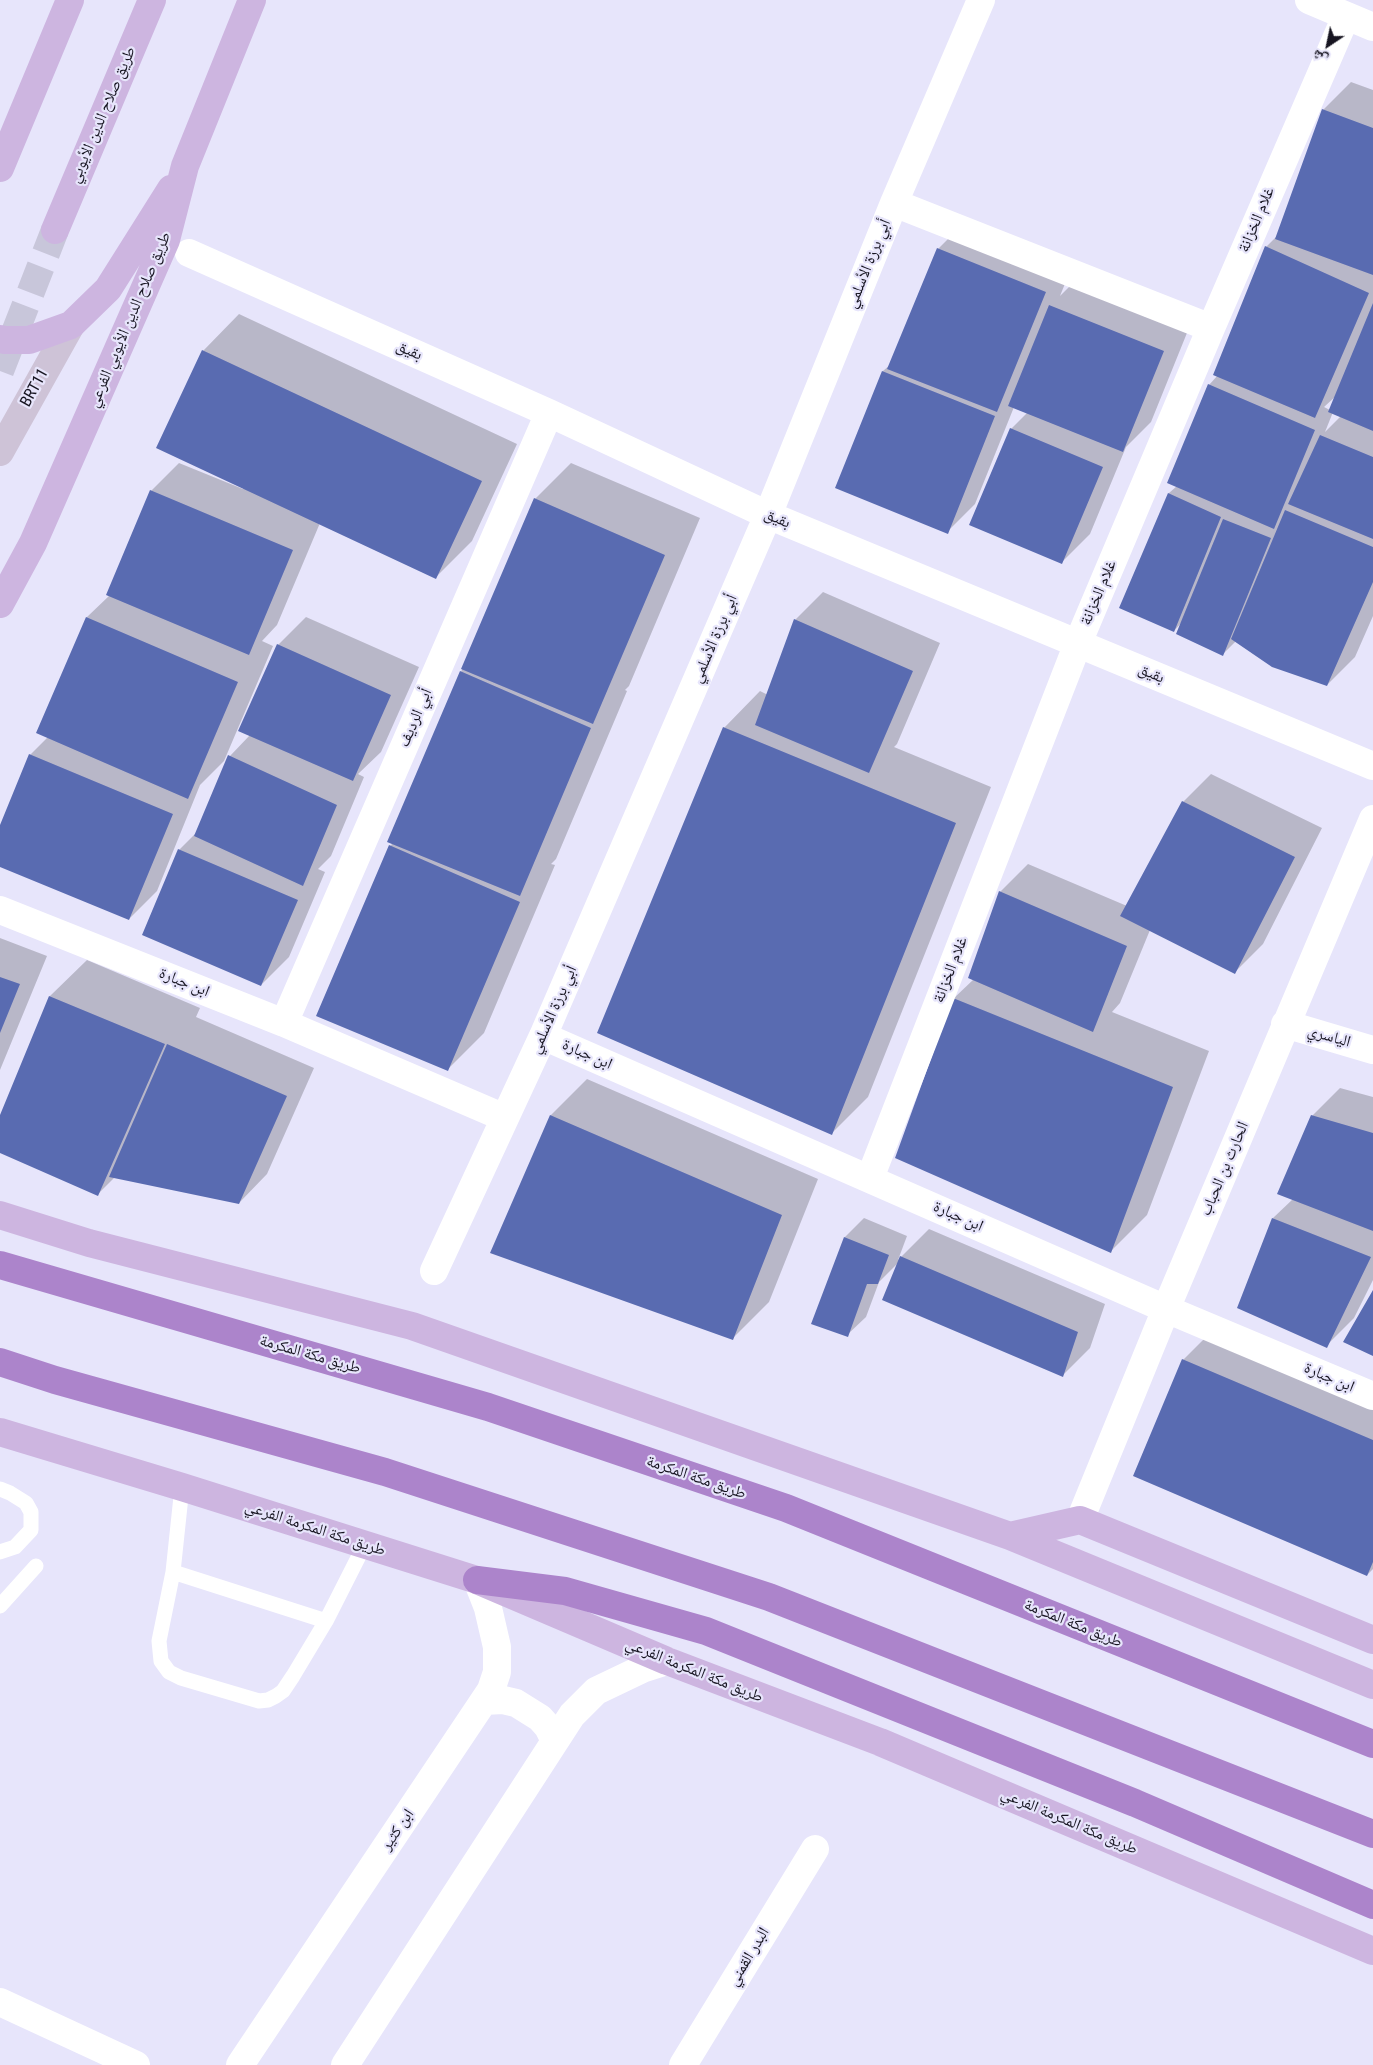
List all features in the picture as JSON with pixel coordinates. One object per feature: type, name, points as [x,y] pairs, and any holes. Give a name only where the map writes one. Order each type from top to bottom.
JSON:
[{"type":"highway","name":"طريق مكة المكرمة","points":[[0,1265],[488,1407],[786,1508],[1373,1744]]},
{"type":"highway","points":[[0,1362],[55,1380],[385,1472],[769,1598],[1373,1834]]},
{"type":"highway","points":[[477,1580],[565,1591],[706,1631],[1135,1803],[1373,1905]]},
{"type":"main road","points":[[0,168],[70,0]]},
{"type":"main road","name":"طريق صلاح الدين الأيوبي","points":[[55,230],[152,0]]},
{"type":"main road","name":"طريق صلاح الدين الأيوبي الفرعي","points":[[0,604],[34,542],[166,240],[185,166],[252,0]]},
{"type":"main road","points":[[0,338],[5,340],[29,340],[70,324],[108,289],[185,166]]},
{"type":"main road","name":"BRT11","points":[[0,452],[70,324]]},
{"type":"main road","points":[[0,1194],[89,1243]]},
{"type":"main road","points":[[0,1215],[89,1243],[412,1326],[1010,1536],[1373,1685]]},
{"type":"main road","name":"طريق مكة المكرمة الفرعي","points":[[0,1432],[477,1580],[666,1661],[880,1742],[1373,1951]]},
{"type":"main road","points":[[1010,1536],[1080,1520],[1373,1640]]},
{"type":"street","name":"أبي برزة الأسلمي","points":[[434,1271],[544,1036],[768,515],[894,203],[981,0]]},
{"type":"street","points":[[1309,0],[1373,27]]},
{"type":"street","name":"غلام الخزانة","points":[[870,1178],[1078,643],[1211,328],[1346,16]]},
{"type":"street","points":[[894,203],[1211,328]]},
{"type":"street","name":"بقيق","points":[[189,253],[549,413],[768,515],[1373,766]]},
{"type":"street","name":"أبي الرديف","points":[[284,1023],[549,413]]},
{"type":"street","name":"الحارث بن الحباب","points":[[1080,1520],[1285,1024],[1373,819]]},
{"type":"street","name":"ابن جبارة","points":[[0,910],[284,1023],[505,1118]]},
{"type":"street","name":"الياسري","points":[[1285,1024],[1373,1050]]},
{"type":"street","name":"ابن جبارة","points":[[544,1036],[1166,1309],[1373,1396]]},
{"type":"street","name":"ابن كثير","points":[[240,2065],[491,1690],[497,1672],[497,1647],[488,1608],[477,1580]]},
{"type":"street","points":[[345,2065],[572,1715],[596,1691],[642,1669],[666,1661]]},
{"type":"street","points":[[484,1701],[504,1700],[516,1703],[540,1718],[548,1727],[555,1741]]},
{"type":"street","name":"البدر القمني","points":[[683,2065],[814,1849]]},
{"type":"street","points":[[0,2002],[136,2065]]},
{"type":"lane","points":[[182,1487],[173,1572],[159,1641],[161,1661],[169,1672],[181,1678],[259,1700],[268,1700],[283,1691],[326,1621],[364,1546]]},
{"type":"lane","points":[[0,1489],[26,1503],[31,1512],[31,1530],[14,1547],[0,1552]]},
{"type":"lane","points":[[0,1606],[36,1566]]},
{"type":"lane","points":[[173,1572],[326,1621]]},
{"type":"building","points":[[1322,109],[1373,128],[1373,275],[1275,239]]},
{"type":"building","points":[[1265,246],[1369,293],[1315,418],[1213,375]]},
{"type":"building","points":[[937,248],[1046,292],[997,412],[887,369]]},
{"type":"building","points":[[1373,303],[1373,431],[1328,412]]},
{"type":"building","points":[[1049,305],[1164,351],[1123,452],[1008,406]]},
{"type":"building","points":[[202,350],[482,481],[436,579],[156,448]]},
{"type":"building","points":[[882,371],[995,416],[948,534],[835,488]]},
{"type":"building","points":[[1208,384],[1315,430],[1274,529],[1167,483]]},
{"type":"building","points":[[1010,428],[1103,467],[1062,564],[969,525]]},
{"type":"building","points":[[1320,435],[1373,457],[1373,539],[1288,504]]},
{"type":"building","points":[[150,490],[293,550],[249,655],[106,595]]},
{"type":"building","points":[[1168,493],[1221,517],[1174,632],[1119,608]]},
{"type":"building","points":[[534,498],[665,555],[593,724],[461,669]]},
{"type":"building","points":[[1285,510],[1373,547],[1373,582],[1327,686],[1272,667],[1231,639]]},
{"type":"building","points":[[1223,519],[1271,538],[1223,656],[1176,634]]},
{"type":"building","points":[[86,617],[238,682],[188,799],[36,733]]},
{"type":"building","points":[[794,619],[913,671],[869,773],[755,725]]},
{"type":"building","points":[[277,644],[391,695],[353,781],[238,731]]},
{"type":"building","points":[[460,671],[591,728],[520,896],[387,842]]},
{"type":"building","points":[[723,727],[956,823],[832,1135],[597,1033]]},
{"type":"building","points":[[29,754],[173,814],[129,920],[0,867],[0,825]]},
{"type":"building","points":[[228,755],[337,805],[303,886],[194,836]]},
{"type":"building","points":[[1182,801],[1295,857],[1235,974],[1120,916]]},
{"type":"building","points":[[389,845],[520,902],[448,1071],[316,1016]]},
{"type":"building","points":[[178,849],[298,900],[261,986],[142,935]]},
{"type":"building","points":[[999,891],[1127,946],[1093,1032],[968,978]]},
{"type":"building","points":[[0,977],[20,984],[0,1033]]},
{"type":"building","points":[[49,996],[165,1044],[98,1196],[0,1153],[0,1115]]},
{"type":"building","points":[[953,998],[1173,1087],[1111,1253],[895,1158]]},
{"type":"building","points":[[167,1044],[287,1096],[239,1204],[109,1177]]},
{"type":"building","points":[[550,1115],[782,1215],[733,1340],[490,1253]]},
{"type":"building","points":[[1311,1115],[1373,1133],[1373,1231],[1277,1194]]},
{"type":"building","points":[[1272,1218],[1371,1257],[1327,1348],[1237,1308]]},
{"type":"building","points":[[844,1237],[889,1255],[878,1284],[867,1284],[848,1337],[811,1324]]},
{"type":"building","points":[[900,1256],[1078,1332],[1063,1377],[882,1300]]},
{"type":"building","points":[[1373,1290],[1373,1356],[1343,1342]]},
{"type":"building","points":[[1182,1359],[1373,1440],[1373,1562],[1367,1576],[1133,1476]]},
{"type":"tunnel","points":[[0,371],[55,230]]}]
